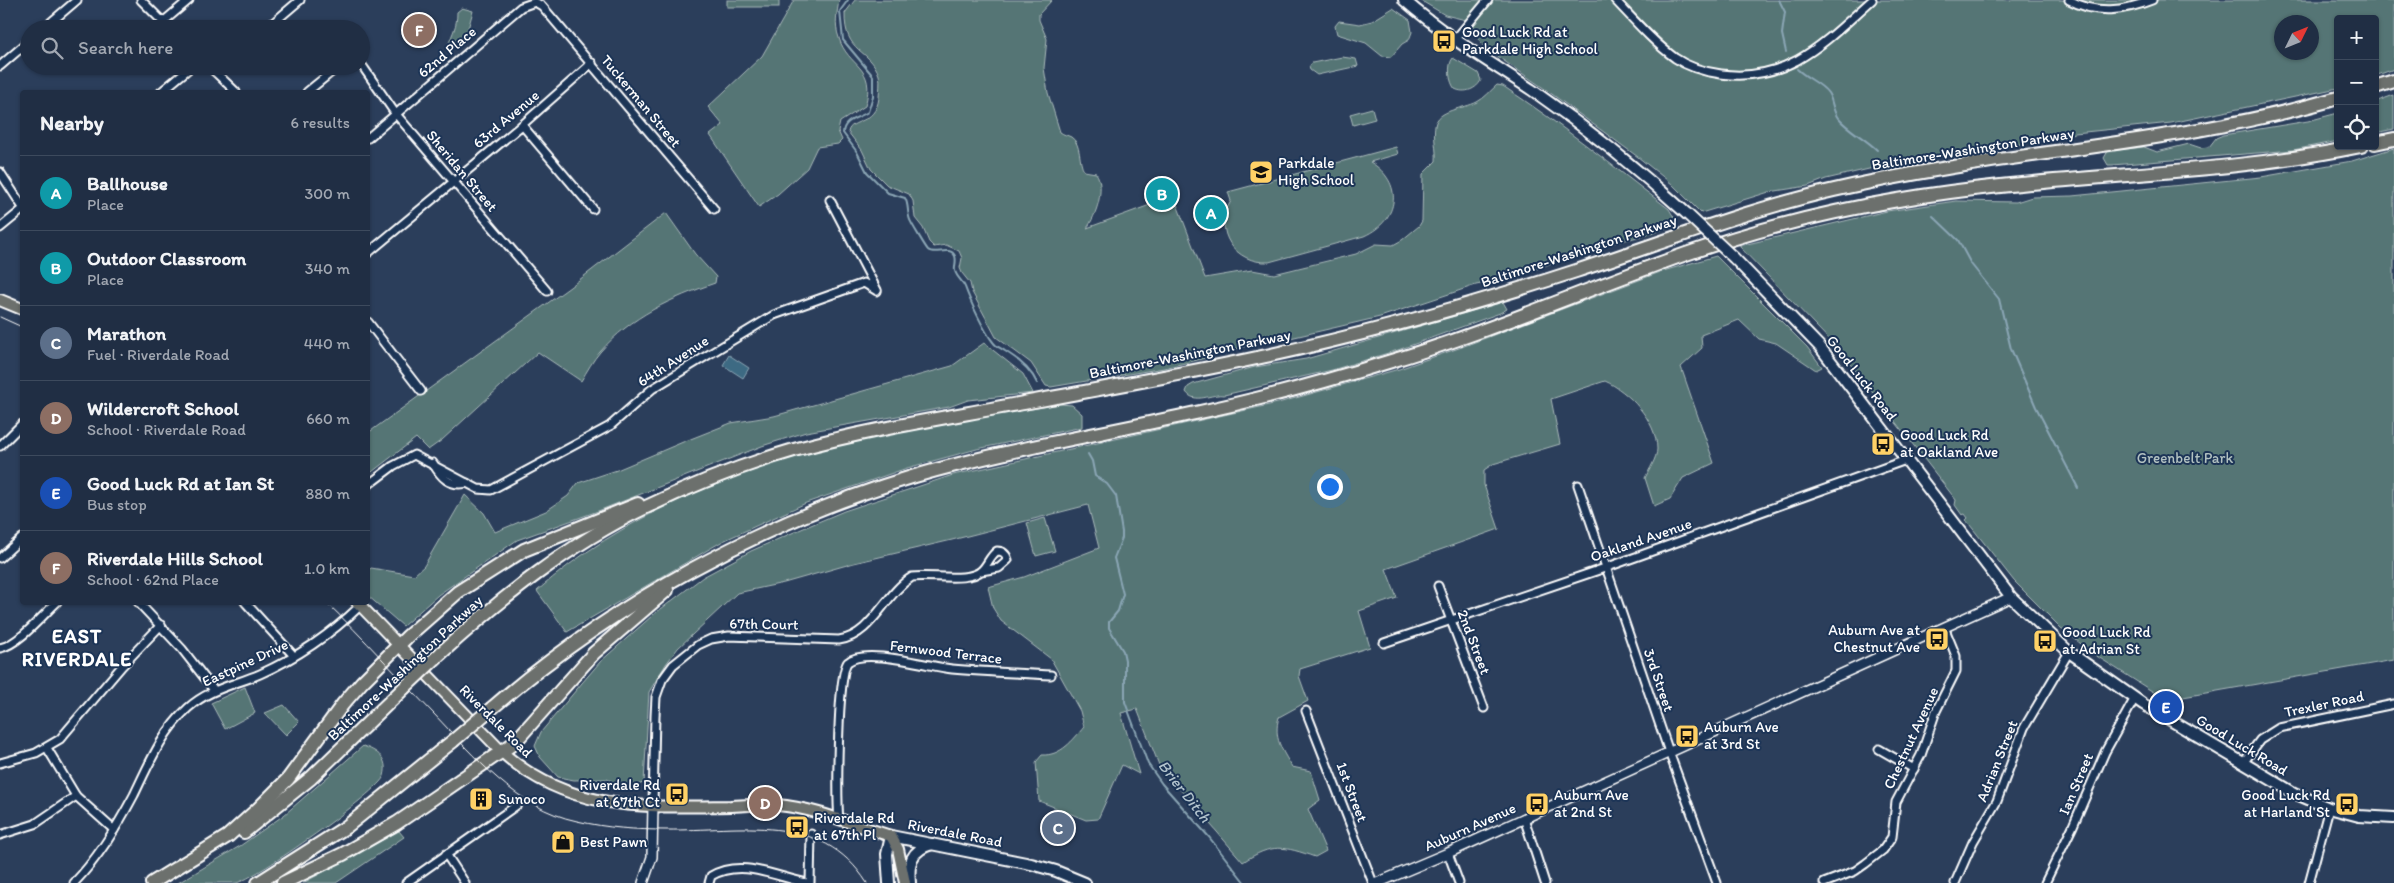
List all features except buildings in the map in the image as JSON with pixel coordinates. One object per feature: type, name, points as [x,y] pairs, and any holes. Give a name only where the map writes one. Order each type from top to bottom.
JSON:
[{"type":"highway","points":[[2379,86],[2394,80]]},
{"type":"highway","name":"Baltimore-Washington Parkway","points":[[165,883],[218,850],[276,808],[311,778],[441,653],[495,607],[565,553],[649,506],[716,477],[794,451],[856,435],[1222,366],[1394,325],[1574,272],[1734,218],[1834,190],[1950,168],[2227,124],[2334,99]]},
{"type":"highway","points":[[2379,142],[2394,139]]},
{"type":"highway","points":[[258,883],[346,827],[550,660],[606,620],[642,597],[725,552],[824,508],[917,476],[1000,454],[1235,404],[1344,376],[1458,340],[1690,252],[1781,225],[1891,201],[1954,192],[2241,166],[2337,150]]},
{"type":"highway","points":[[152,883],[228,836],[258,810],[303,760],[343,704],[400,645],[458,592],[524,550],[649,499],[716,477]]},
{"type":"highway","points":[[283,883],[374,837],[459,783],[502,752],[524,734],[580,668],[610,638],[667,591],[725,552]]},
{"type":"main road","name":"Good Luck Road","points":[[1404,0],[1454,41],[1531,90],[1630,162],[1734,258],[1820,347],[2011,597],[2069,652],[2135,698],[2244,762],[2284,788],[2329,808],[2359,816],[2394,818]]},
{"type":"main road","points":[[0,300],[20,308]]},
{"type":"main road","name":"Riverdale Road","points":[[359,605],[502,752],[522,769],[558,788],[607,803],[778,805],[839,820],[890,836],[1042,867],[1085,883]]},
{"type":"main road","points":[[889,883],[887,854],[890,836]]},
{"type":"main road","points":[[890,836],[898,850],[905,883]]},
{"type":"main road","points":[[910,883],[908,867],[911,859],[920,849],[934,844]]},
{"type":"street","points":[[53,20],[76,0]]},
{"type":"street","points":[[141,0],[161,20]]},
{"type":"street","points":[[165,20],[189,0]]},
{"type":"street","points":[[277,20],[300,0]]},
{"type":"street","points":[[1454,41],[1488,0]]},
{"type":"street","points":[[1615,0],[1655,41],[1676,59],[1709,72],[1745,75],[1776,70],[1798,61],[1818,48],[1872,0]]},
{"type":"street","points":[[2070,0],[2098,10],[2110,11],[2130,8],[2152,0]]},
{"type":"street","name":"62nd Place","points":[[370,136],[521,7],[533,2],[539,4],[547,11]]},
{"type":"street","name":"Tuckerman Street","points":[[547,11],[714,209]]},
{"type":"street","points":[[0,66],[20,49]]},
{"type":"street","name":"63rd Avenue","points":[[370,251],[522,125],[592,63]]},
{"type":"street","points":[[163,90],[181,75]]},
{"type":"street","points":[[218,75],[234,90]]},
{"type":"street","points":[[310,90],[328,75]]},
{"type":"street","name":"Sheridan Street","points":[[368,75],[395,114],[548,291]]},
{"type":"street","points":[[522,125],[593,209]]},
{"type":"street","points":[[0,172],[20,205]]},
{"type":"street","name":"64th Avenue","points":[[370,484],[410,455],[417,455],[433,464],[437,472],[448,482],[457,485],[467,483],[478,488],[491,490],[610,426],[652,389],[774,314],[864,284],[877,290],[830,200]]},
{"type":"street","points":[[0,228],[20,210]]},
{"type":"street","points":[[370,325],[421,390]]},
{"type":"street","points":[[0,446],[20,426]]},
{"type":"street","name":"Oakland Avenue","points":[[1384,642],[1605,568],[1906,460]]},
{"type":"street","name":"3rd Street","points":[[1578,485],[1669,752],[1717,883]]},
{"type":"street","points":[[0,558],[20,540]]},
{"type":"street","name":"67th Court","points":[[653,805],[656,697],[667,672],[688,652],[711,639],[729,636],[848,639],[860,633],[894,593],[912,577],[946,579],[981,571]]},
{"type":"street","name":"2nd Street","points":[[1438,586],[1484,708]]},
{"type":"street","name":"Auburn Avenue","points":[[1375,883],[1448,853],[1945,629],[2011,597]]},
{"type":"street","points":[[0,648],[6,646],[23,633],[54,605]]},
{"type":"street","points":[[141,605],[161,625],[214,690]]},
{"type":"street","points":[[249,605],[294,656]]},
{"type":"street","name":"Eastpine Drive","points":[[74,883],[93,862],[114,830],[161,740],[189,708],[214,690],[256,676],[323,639],[357,605]]},
{"type":"street","points":[[0,763],[21,758],[47,748],[60,739],[80,718],[122,666],[161,625]]},
{"type":"street","name":"Chestnut Avenue","points":[[1824,883],[1855,871],[1875,856],[1889,842],[1894,833],[1896,802],[1921,755],[1936,711],[1956,671],[1954,648],[1945,629]]},
{"type":"street","name":"Adrian Street","points":[[1955,883],[1973,842],[1996,801],[2024,728],[2069,652]]},
{"type":"street","name":"Fernwood Terrace","points":[[839,820],[839,740],[842,679],[844,668],[849,661],[860,657],[905,658],[951,668],[1051,675]]},
{"type":"street","name":"Ian Street","points":[[2045,883],[2072,828],[2105,752],[2135,698]]},
{"type":"street","name":"Trexler Road","points":[[2244,762],[2260,740],[2279,728],[2394,704]]},
{"type":"street","name":"1st Street","points":[[1306,711],[1375,883]]},
{"type":"street","points":[[47,748],[76,796],[114,830]]},
{"type":"street","points":[[1880,749],[1914,769]]},
{"type":"street","points":[[0,835],[35,824],[76,796]]},
{"type":"street","points":[[406,883],[517,805]]},
{"type":"street","points":[[643,883],[652,857],[653,805]]},
{"type":"street","points":[[2309,883],[2329,808]]},
{"type":"street","points":[[1524,818],[1545,883]]},
{"type":"street","points":[[810,883],[811,834]]},
{"type":"street","points":[[1448,853],[1460,883]]},
{"type":"street","points":[[446,854],[465,883]]},
{"type":"street","points":[[709,883],[711,876],[718,872],[739,869],[761,870],[787,880],[807,883]]},
{"type":"green space","points":[[727,0],[779,0],[779,7],[727,7]]},
{"type":"green space","points":[[794,0],[839,0],[836,24],[837,33],[843,48],[864,74],[868,93],[865,106],[840,122],[838,131],[842,140],[838,144],[817,147],[807,168],[778,194],[759,207],[710,135],[723,125],[708,107],[762,56]]},
{"type":"green space","points":[[855,0],[1052,0],[1039,14],[1039,20],[1047,39],[1044,68],[1048,93],[1060,132],[1071,137],[1077,144],[1084,171],[1096,173],[1099,179],[1099,201],[1094,216],[1087,228],[1172,197],[1175,199],[1205,278],[1252,270],[1274,274],[1356,254],[1376,244],[1393,245],[1402,240],[1419,226],[1422,221],[1423,174],[1436,161],[1435,126],[1437,120],[1452,110],[1480,100],[1497,85],[1503,86],[1587,146],[1669,209],[1675,219],[1673,225],[1651,234],[1578,251],[1542,267],[1502,280],[1476,285],[1380,317],[1286,339],[1259,342],[1164,368],[1051,387],[1046,386],[1031,363],[996,337],[972,292],[970,283],[962,273],[960,268],[962,258],[959,251],[946,245],[934,247],[929,242],[923,228],[915,218],[913,201],[909,194],[887,185],[871,169],[862,150],[848,132],[850,128],[873,113],[877,107],[880,86],[879,75],[875,66],[853,44],[846,26],[845,13]]},
{"type":"green space","points":[[1420,0],[2394,0],[2394,69],[2379,75],[2379,15],[2334,15],[2334,89],[2171,123],[2075,133],[2006,147],[1912,159],[1826,179],[1808,186],[1769,192],[1701,213],[1672,184],[1638,157],[1485,48],[1466,20],[1445,15]]},
{"type":"green space","points":[[462,8],[473,11],[466,36],[452,49],[448,46],[457,12]]},
{"type":"green space","points":[[1393,8],[1410,20],[1412,32],[1409,40],[1402,44],[1391,57],[1382,56],[1366,43],[1337,34],[1335,26],[1339,21],[1360,24],[1372,21]]},
{"type":"green space","points":[[1342,57],[1356,59],[1358,66],[1317,75],[1310,70],[1309,67],[1312,63]]},
{"type":"green space","points":[[1453,58],[1478,73],[1481,80],[1477,86],[1467,91],[1455,89],[1451,82],[1450,74],[1450,65]]},
{"type":"green space","points":[[2394,95],[2394,129],[2379,132],[2379,101]]},
{"type":"green space","points":[[1372,108],[1375,119],[1353,125],[1350,114]]},
{"type":"green space","points":[[2334,114],[2334,142],[2293,150],[2112,165],[2108,165],[2104,158],[2108,151],[2144,147],[2157,152],[2189,144],[2201,148],[2209,147],[2216,138],[2223,135],[2308,121]]},
{"type":"green space","points":[[1396,147],[1398,154],[1370,162],[1381,170],[1388,180],[1393,190],[1393,200],[1391,211],[1385,220],[1376,229],[1364,236],[1269,262],[1246,258],[1230,243],[1224,223],[1231,201],[1228,192]]},
{"type":"green space","name":"Greenbelt Park","points":[[2394,148],[2394,660],[2166,700],[2095,655],[2061,628],[2014,581],[1966,520],[1968,518],[1965,514],[1962,515],[1955,505],[1956,500],[1841,352],[1739,246],[1887,211],[1956,201],[2016,202],[2032,197],[2072,196],[2261,177],[2352,161]]},
{"type":"green space","points":[[666,213],[695,254],[716,277],[715,283],[668,302],[625,328],[600,352],[581,381],[538,352],[442,440],[428,450],[416,438],[370,473],[370,432],[570,287]]},
{"type":"green space","points":[[1716,256],[1807,347],[1822,367],[1816,370],[1776,343],[1759,339],[1739,320],[1701,335],[1702,348],[1681,367],[1714,463],[1683,478],[1670,499],[1654,506],[1645,478],[1656,456],[1656,438],[1640,408],[1623,392],[1605,381],[1551,399],[1560,444],[1493,464],[1484,470],[1484,485],[1499,529],[1386,569],[1397,598],[1359,611],[1370,647],[1300,669],[1299,676],[1308,701],[1279,717],[1277,731],[1280,744],[1292,767],[1311,771],[1320,800],[1308,809],[1326,851],[1315,857],[1295,850],[1278,848],[1262,852],[1243,862],[1159,765],[1137,709],[1121,713],[1139,774],[1122,765],[1098,819],[1086,820],[1039,801],[1036,762],[1042,755],[1049,755],[1061,750],[1084,727],[1080,711],[1051,659],[1001,621],[993,608],[988,587],[1024,577],[1099,548],[1088,505],[854,563],[784,583],[737,593],[678,648],[649,692],[644,783],[625,788],[607,779],[574,780],[558,777],[540,757],[535,746],[541,732],[600,662],[653,615],[703,577],[751,551],[844,511],[953,475],[1278,403],[1399,369],[1663,271]]},
{"type":"green space","points":[[1503,302],[1507,309],[1500,313],[1398,350],[1332,370],[1224,395],[1194,398],[1186,392],[1188,387],[1193,384],[1255,367],[1306,359]]},
{"type":"green space","points":[[984,343],[1023,374],[1033,393],[968,400],[949,407],[806,432],[762,446],[598,511],[517,540],[438,595],[403,626],[370,598],[370,569],[414,575],[424,566],[465,495],[484,513],[495,532],[546,511],[568,496],[578,483],[617,470],[731,423],[774,416],[952,366]]},
{"type":"green space","points":[[1060,404],[1072,405],[1082,414],[1082,427],[977,449],[907,468],[806,503],[723,541],[567,632],[537,591],[569,564],[605,540],[642,519],[681,499],[762,467],[803,454],[871,438]]},
{"type":"green space","points":[[1045,518],[1055,551],[1036,556],[1027,523]]},
{"type":"green space","points":[[245,687],[255,713],[225,729],[211,703]]},
{"type":"green space","points":[[284,705],[299,722],[286,735],[265,713]]},
{"type":"green space","points":[[363,746],[381,756],[385,764],[384,776],[362,799],[340,816],[290,852],[236,883],[178,883],[240,846],[284,815]]},
{"type":"green space","points":[[399,831],[404,837],[336,883],[303,883]]},
{"type":"water","points":[[729,355],[749,368],[743,378],[723,365]]},
{"type":"waterway","name":"Brier Ditch","points":[[848,0],[840,11],[843,40],[873,76],[873,96],[868,112],[848,122],[843,133],[857,152],[867,172],[888,193],[905,198],[910,220],[928,250],[931,252],[950,251],[953,253],[956,258],[956,273],[964,285],[989,337],[996,345],[1024,365],[1037,383]]},
{"type":"waterway","points":[[1779,0],[1785,12],[1782,34],[1786,52]]},
{"type":"waterway","points":[[1797,69],[1825,89],[1830,96],[1838,118],[1877,150]]},
{"type":"waterway","points":[[1933,216],[1958,240],[1971,264],[1999,299],[2011,349],[2036,407],[2078,488]]},
{"type":"waterway","name":"Brier Ditch","points":[[1088,454],[1092,461],[1095,476],[1107,484],[1116,496],[1122,532],[1122,538],[1114,558],[1123,594],[1118,611],[1109,622],[1109,628],[1123,651],[1125,660],[1125,702],[1148,764],[1162,784],[1209,837],[1245,883]]},
{"type":"tram line","points":[[0,317],[20,326]]},
{"type":"tram line","points":[[329,605],[481,763],[498,779],[535,805],[577,821],[610,827],[667,830],[750,828],[777,829],[802,834],[826,844],[848,860],[867,883]]},
{"type":"place","name":"Riverdale Hills School","points":[[419,30]]},
{"type":"place","name":"Good Luck Rd at Parkdale High School","points":[[1444,41]]},
{"type":"place","name":"Parkdale High School","points":[[1261,172]]},
{"type":"place","name":"Outdoor Classroom","points":[[1162,194]]},
{"type":"place","name":"Ballhouse","points":[[1211,213]]},
{"type":"place","name":"Good Luck Rd at Oakland Ave","points":[[1883,444]]},
{"type":"place","name":"Auburn Ave at Chestnut Ave","points":[[1937,639]]},
{"type":"place","name":"Good Luck Rd at Adrian St","points":[[2045,641]]},
{"type":"place","name":"Good Luck Rd at Ian St","points":[[2166,707]]},
{"type":"place","name":"Auburn Ave at 3rd St","points":[[1687,736]]},
{"type":"place","name":"Riverdale Rd at 67th Ct","points":[[677,794]]},
{"type":"place","name":"Sunoco","points":[[481,799]]},
{"type":"place","name":"Wildercroft School","points":[[765,803]]},
{"type":"place","name":"Auburn Ave at 2nd St","points":[[1537,804]]},
{"type":"place","name":"Good Luck Rd at Harland St","points":[[2347,804]]},
{"type":"place","name":"Riverdale Rd at 67th Pl","points":[[797,827]]},
{"type":"place","name":"Marathon","points":[[1058,828]]},
{"type":"place","name":"Best Pawn","points":[[563,842]]},
{"type":"district","name":"EAST RIVERDALE","points":[[77,648]]}]
